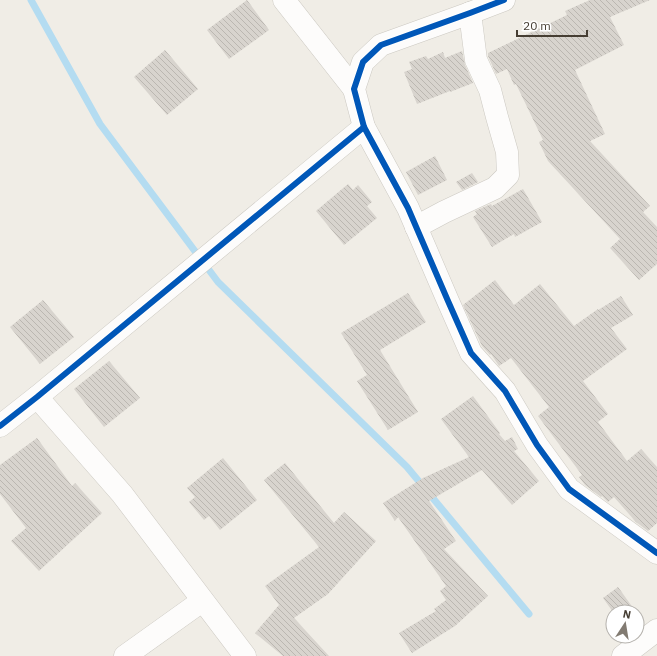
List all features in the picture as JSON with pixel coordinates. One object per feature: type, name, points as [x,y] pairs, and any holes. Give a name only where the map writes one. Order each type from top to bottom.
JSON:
[{"type":"street","points":[[284,0],[354,90],[364,127],[408,208],[471,353],[506,391],[537,445],[569,489],[657,553]]},
{"type":"street","points":[[354,90],[363,62],[381,45],[504,0]]},
{"type":"street","points":[[416,227],[495,188],[508,175],[507,152],[496,117],[490,90],[476,60],[470,13]]},
{"type":"street","points":[[0,426],[364,127]]},
{"type":"street","points":[[36,397],[122,494],[245,656]]},
{"type":"street","points":[[125,656],[202,600]]},
{"type":"street","points":[[622,656],[657,630]]},
{"type":"building","points":[[247,0],[269,30],[229,59],[207,30]]},
{"type":"building","points":[[590,0],[650,0],[610,17],[624,45],[575,70],[605,134],[590,141],[650,206],[643,212],[657,227],[657,264],[639,280],[610,248],[620,239],[548,161],[539,142],[543,140],[516,84],[514,85],[507,69],[496,74],[488,56],[488,53],[567,15],[565,11]]},
{"type":"building","points":[[165,50],[198,89],[167,115],[134,77]]},
{"type":"building","points":[[462,51],[465,65],[473,83],[417,104],[404,72],[412,69],[409,62],[426,56],[428,59],[443,52],[445,58]]},
{"type":"building","points":[[435,156],[447,180],[418,195],[406,172]]},
{"type":"building","points":[[472,173],[478,182],[462,190],[456,182]]},
{"type":"building","points":[[348,184],[353,190],[358,185],[372,202],[367,206],[377,218],[344,245],[316,211]]},
{"type":"building","points":[[523,189],[542,222],[515,237],[514,234],[492,247],[473,217],[477,214],[475,211],[491,204],[492,206]]},
{"type":"building","points":[[495,280],[514,305],[540,284],[574,326],[598,309],[621,296],[633,315],[611,328],[627,349],[583,381],[608,414],[598,422],[627,461],[641,449],[657,467],[657,523],[648,531],[636,522],[614,497],[608,502],[602,496],[601,497],[585,485],[579,477],[582,475],[538,416],[549,407],[511,358],[499,366],[491,354],[490,355],[482,346],[463,305]]},
{"type":"building","points":[[408,293],[426,322],[380,350],[418,412],[388,430],[357,381],[367,375],[341,333]]},
{"type":"building","points":[[43,300],[74,337],[40,364],[10,327]]},
{"type":"building","points":[[109,361],[140,398],[104,427],[74,389]]},
{"type":"building","points":[[473,396],[505,441],[512,437],[518,449],[514,451],[539,481],[512,505],[482,470],[429,501],[456,541],[444,549],[488,596],[455,626],[412,653],[399,633],[436,611],[434,609],[446,600],[440,591],[446,586],[398,517],[395,521],[383,503],[423,478],[469,457],[441,419]]},
{"type":"building","points":[[37,438],[72,486],[75,483],[102,513],[39,571],[11,541],[26,528],[0,494],[0,465]]},
{"type":"building","points":[[223,458],[257,500],[220,530],[209,516],[204,520],[189,502],[195,497],[187,488]]},
{"type":"building","points":[[285,463],[334,523],[344,512],[376,541],[328,594],[294,618],[329,656],[283,656],[255,633],[279,605],[265,586],[319,547],[264,480]]},
{"type":"building","points":[[618,587],[630,604],[607,604],[603,598]]},
{"type":"waterway","points":[[31,0],[100,124],[218,282],[407,467],[529,614]]},
{"type":"cycle path","points":[[504,0],[381,45],[363,62],[354,89],[364,127],[408,208],[471,353],[505,391],[537,445],[569,489],[657,553]]},
{"type":"cycle path","points":[[0,426],[364,127]]}]
